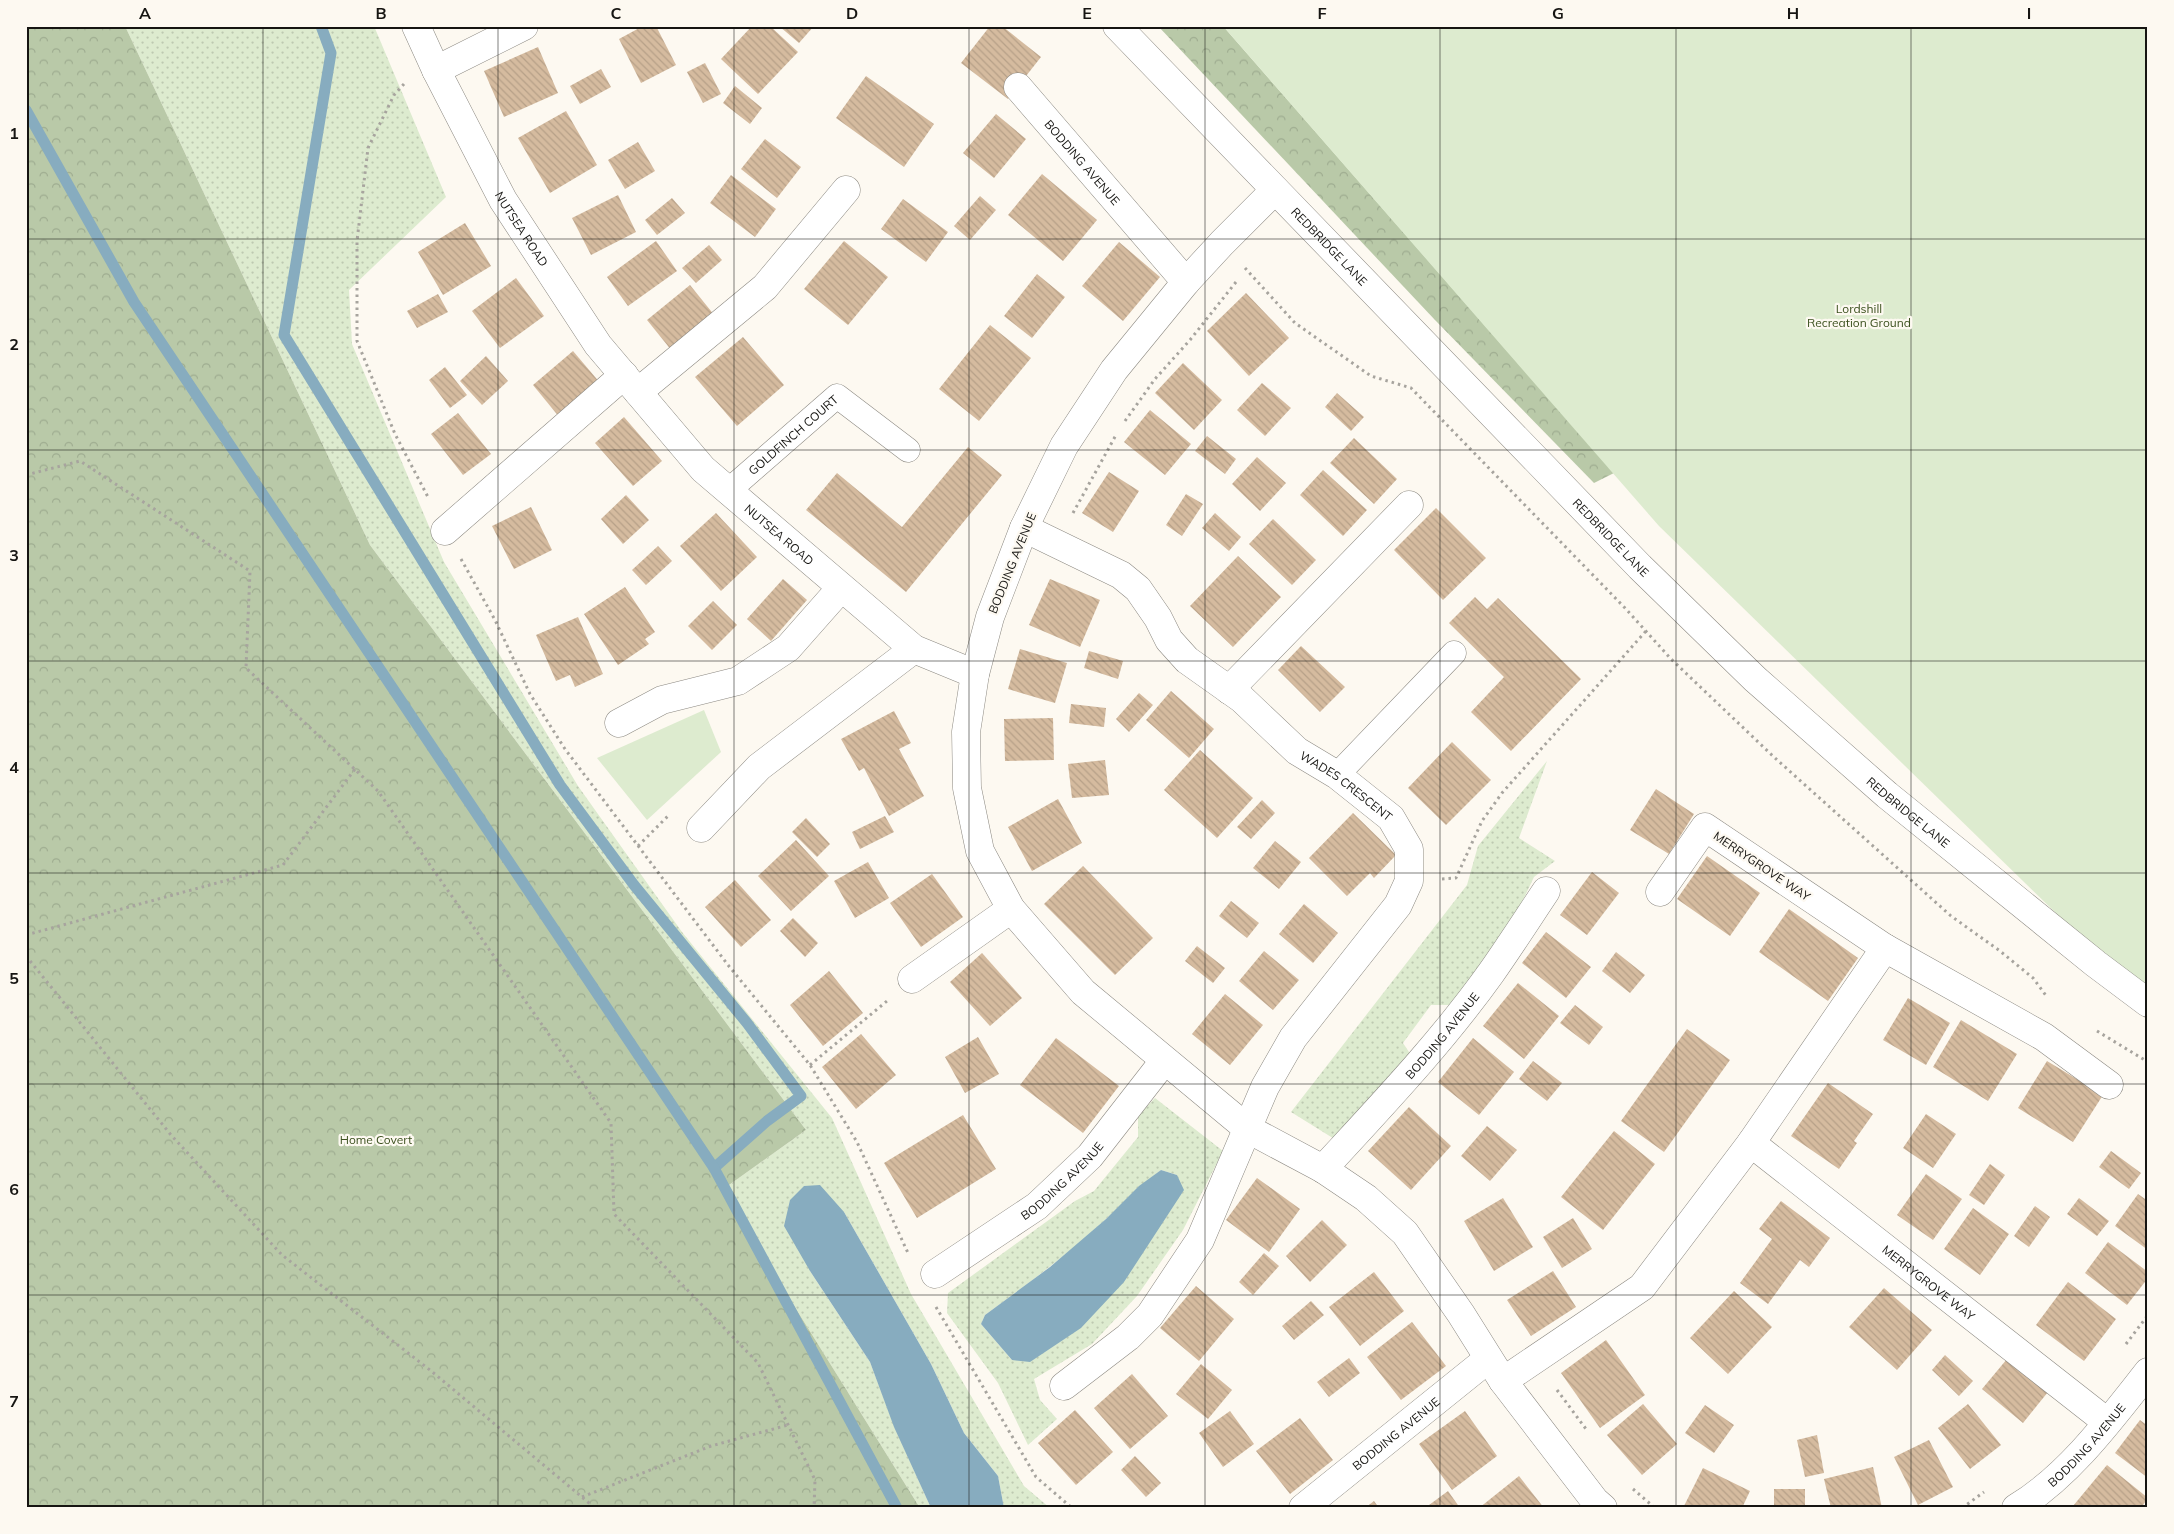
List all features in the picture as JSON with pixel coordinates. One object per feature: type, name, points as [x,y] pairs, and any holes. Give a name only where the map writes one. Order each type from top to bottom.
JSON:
[{"type":"street","name":"NUTSEA ROAD","points":[[416,26],[432,63],[503,200],[598,345],[703,469],[914,649],[975,674]]},
{"type":"street","points":[[432,63],[524,26]]},
{"type":"street","name":"REDBRIDGE LANE","points":[[1117,26],[1640,567],[1755,679],[1887,795],[2096,964],[2148,1003]]},
{"type":"street","name":"BODDING AVENUE","points":[[1018,87],[1186,282]]},
{"type":"street","points":[[446,531],[631,384],[765,287],[846,190]]},
{"type":"street","name":"BODDING AVENUE","points":[[1275,190],[1186,282],[1114,370],[1064,446],[1024,528],[990,616],[975,674],[966,732],[967,788],[980,851],[1011,909],[1083,992],[1248,1129],[1323,1169],[1366,1198],[1405,1233],[1461,1314],[1503,1381],[1595,1501],[1603,1508]]},
{"type":"street","points":[[1229,690],[1409,505]]},
{"type":"street","name":"WADES CRESCENT","points":[[1024,528],[1121,575],[1138,589],[1158,618],[1169,640],[1187,660],[1229,690],[1297,751],[1338,775],[1391,818],[1409,849],[1409,881],[1398,904],[1293,1038],[1265,1087],[1248,1129]]},
{"type":"street","points":[[619,723],[662,700],[738,681],[788,648],[841,588]]},
{"type":"street","points":[[701,828],[759,767],[914,649]]},
{"type":"street","name":"MERRYGROVE WAY","points":[[1660,892],[1705,827],[1886,948],[2044,1037],[2109,1085]]},
{"type":"street","name":"BODDING AVENUE","points":[[1323,1169],[1421,1061],[1464,1008],[1492,972],[1546,890]]},
{"type":"street","points":[[912,979],[1011,909]]},
{"type":"street","points":[[1503,1381],[1642,1287],[1751,1143],[1886,948]]},
{"type":"street","name":"BODDING AVENUE","points":[[935,1274],[1037,1206],[1090,1156],[1164,1060]]},
{"type":"street","points":[[1064,1386],[1128,1337],[1150,1315],[1200,1240],[1248,1129]]},
{"type":"street","name":"MERRYGROVE WAY","points":[[1751,1143],[2107,1422]]},
{"type":"street","name":"BODDING AVENUE","points":[[1303,1508],[1488,1359]]},
{"type":"street","name":"BODDING AVENUE","points":[[2024,1506],[2059,1474],[2107,1422],[2148,1372]]},
{"type":"lane","name":"GOLDFINCH COURT","points":[[728,491],[837,396],[908,450]]},
{"type":"lane","points":[[1338,775],[1454,653]]},
{"type":"path","points":[[432,63],[394,95],[368,148],[357,241],[357,341],[395,434],[495,620],[530,694],[565,749],[728,965],[810,1065],[857,1142],[908,1255]]},
{"type":"path","points":[[1222,243],[1295,323],[1371,376],[1411,388],[1646,631],[1670,659],[1775,758],[1950,916],[2000,951],[2033,978],[2051,1003]]},
{"type":"path","points":[[1123,424],[1155,379],[1212,314],[1246,270]]},
{"type":"path","points":[[1060,545],[1071,517],[1118,431]]},
{"type":"path","points":[[26,475],[80,461],[250,571],[246,668],[378,791],[610,1123],[614,1214],[758,1363],[815,1480],[814,1508]]},
{"type":"path","points":[[1409,881],[1456,878],[1482,821],[1502,793],[1646,631]]},
{"type":"path","points":[[26,935],[283,864],[355,769]]},
{"type":"path","points":[[26,956],[171,1135],[282,1255],[430,1370],[594,1508]]},
{"type":"path","points":[[810,1065],[912,979]]},
{"type":"path","points":[[2093,1030],[2100,1032],[2148,1062]]},
{"type":"path","points":[[935,1305],[1036,1477],[1072,1508]]},
{"type":"path","points":[[581,1497],[711,1446],[788,1425]]},
{"type":"green space","name":"Home Covert","points":[[26,26],[125,26],[370,545],[806,1130],[722,1190],[920,1508],[26,1508]]},
{"type":"green space","points":[[125,26],[374,26],[446,197],[349,290],[352,344],[444,562],[578,786],[682,932],[832,1118],[911,1294],[1024,1486],[1050,1508],[1004,1508],[998,1476],[964,1433],[931,1364],[844,1212],[810,1271],[870,1362],[895,1428],[931,1508],[920,1508],[722,1190],[806,1130],[370,545]]},
{"type":"green space","points":[[1158,26],[1223,26],[1614,473],[1594,483],[1435,320]]},
{"type":"green space","name":"Lordshill Recreation Ground","points":[[1223,26],[2148,26],[2148,1003],[1659,526]]},
{"type":"green space","points":[[704,710],[721,752],[647,820],[597,758]]},
{"type":"green space","points":[[1547,761],[1519,838],[1555,861],[1534,877],[1502,944],[1453,1005],[1431,1005],[1403,1043],[1411,1055],[1336,1140],[1291,1112],[1467,885],[1478,846]]},
{"type":"green space","points":[[1155,1098],[1223,1151],[1183,1230],[1137,1296],[1092,1344],[1034,1379],[1040,1400],[1057,1419],[1028,1445],[998,1383],[947,1313],[948,1293],[1075,1201],[1094,1191],[1138,1137],[1138,1116]],"holes":[[[1161,1170],[1177,1175],[1012,1360],[981,1324],[985,1315],[1092,1232]]]},
{"type":"water","points":[[1161,1170],[1177,1175],[1184,1190],[1124,1282],[1081,1328],[1030,1362],[1012,1360],[981,1324],[985,1315],[1050,1267],[1106,1219],[1139,1186]]},
{"type":"water","points":[[820,1185],[844,1212],[931,1364],[964,1433],[998,1476],[1004,1508],[931,1508],[894,1427],[870,1362],[810,1271],[784,1226],[790,1200],[804,1186]]},
{"type":"building","points":[[643,26],[656,26],[676,65],[641,83],[619,39]]},
{"type":"building","points":[[752,26],[770,26],[798,52],[758,94],[721,59]]},
{"type":"building","points":[[779,26],[814,26],[799,43]]},
{"type":"building","points":[[990,26],[1002,26],[1041,57],[1008,99],[961,63]]},
{"type":"building","points":[[538,47],[558,93],[504,117],[484,71]]},
{"type":"building","points":[[705,63],[721,94],[703,103],[687,72]]},
{"type":"building","points":[[601,69],[611,87],[580,104],[570,86]]},
{"type":"building","points":[[866,76],[934,124],[904,167],[836,118]]},
{"type":"building","points":[[735,86],[762,108],[750,124],[723,103]]},
{"type":"building","points":[[566,111],[597,165],[550,193],[518,138]]},
{"type":"building","points":[[996,114],[1026,139],[994,178],[963,153]]},
{"type":"building","points":[[765,139],[801,167],[777,198],[741,169]]},
{"type":"building","points":[[638,142],[655,171],[625,189],[608,160]]},
{"type":"building","points":[[1042,174],[1097,220],[1063,261],[1008,215]]},
{"type":"building","points":[[731,175],[776,209],[755,237],[710,203]]},
{"type":"building","points":[[618,195],[636,232],[591,255],[572,218]]},
{"type":"building","points":[[980,196],[996,210],[970,240],[954,226]]},
{"type":"building","points":[[672,198],[685,213],[657,235],[645,220]]},
{"type":"building","points":[[903,199],[948,232],[926,262],[881,229]]},
{"type":"building","points":[[465,223],[491,266],[443,295],[418,252]]},
{"type":"building","points":[[656,241],[677,271],[628,306],[607,277]]},
{"type":"building","points":[[844,241],[888,277],[848,325],[804,289]]},
{"type":"building","points":[[1119,242],[1160,277],[1123,321],[1082,286]]},
{"type":"building","points":[[709,245],[722,260],[696,283],[682,268]]},
{"type":"building","points":[[1037,274],[1065,297],[1032,338],[1004,316]]},
{"type":"building","points":[[516,278],[544,316],[500,348],[472,311]]},
{"type":"building","points":[[690,285],[715,316],[672,351],[647,320]]},
{"type":"building","points":[[1246,293],[1289,338],[1249,376],[1207,331]]},
{"type":"building","points":[[438,294],[448,312],[417,328],[407,311]]},
{"type":"building","points":[[990,325],[1031,358],[979,421],[939,389]]},
{"type":"building","points":[[743,337],[784,385],[737,426],[695,377]]},
{"type":"building","points":[[573,351],[601,384],[560,418],[533,385]]},
{"type":"building","points":[[486,356],[508,381],[482,405],[460,381]]},
{"type":"building","points":[[1183,363],[1222,400],[1194,430],[1155,393]]},
{"type":"building","points":[[445,367],[467,395],[450,408],[429,380]]},
{"type":"building","points":[[1262,383],[1291,408],[1265,436],[1237,410]]},
{"type":"building","points":[[1337,393],[1364,417],[1351,431],[1325,407]]},
{"type":"building","points":[[1150,410],[1191,444],[1165,475],[1124,442]]},
{"type":"building","points":[[458,413],[491,454],[463,475],[431,434]]},
{"type":"building","points":[[624,417],[662,461],[633,486],[595,443]]},
{"type":"building","points":[[1207,436],[1236,459],[1225,474],[1195,451]]},
{"type":"building","points":[[1354,438],[1397,479],[1374,504],[1330,463]]},
{"type":"building","points":[[968,447],[1002,475],[906,592],[806,510],[837,473],[902,527]]},
{"type":"building","points":[[1257,457],[1286,483],[1260,511],[1232,484]]},
{"type":"building","points":[[1323,470],[1367,510],[1343,536],[1300,495]]},
{"type":"building","points":[[1109,472],[1139,491],[1113,532],[1082,513]]},
{"type":"building","points":[[1186,494],[1203,504],[1182,536],[1166,525]]},
{"type":"building","points":[[626,495],[649,520],[623,544],[601,519]]},
{"type":"building","points":[[531,507],[552,550],[514,569],[492,526]]},
{"type":"building","points":[[1436,508],[1486,558],[1443,600],[1394,550]]},
{"type":"building","points":[[716,513],[757,557],[721,591],[680,546]]},
{"type":"building","points":[[1215,513],[1241,537],[1229,551],[1202,528]]},
{"type":"building","points":[[1273,519],[1316,560],[1292,585],[1249,544]]},
{"type":"building","points":[[658,546],[672,561],[646,585],[632,570]]},
{"type":"building","points":[[1238,556],[1281,597],[1233,647],[1190,606]]},
{"type":"building","points":[[783,579],[807,600],[771,641],[747,619]]},
{"type":"building","points":[[1050,579],[1100,600],[1080,647],[1029,625]]},
{"type":"building","points":[[625,587],[655,632],[645,639],[649,644],[618,665],[584,614]]},
{"type":"building","points":[[1475,597],[1487,609],[1498,598],[1581,679],[1511,751],[1471,712],[1504,677],[1449,623]]},
{"type":"building","points":[[713,601],[737,625],[712,650],[688,626]]},
{"type":"building","points":[[578,617],[603,674],[575,687],[570,675],[556,681],[536,635]]},
{"type":"building","points":[[1301,646],[1345,687],[1320,712],[1278,670]]},
{"type":"building","points":[[1020,649],[1067,663],[1055,703],[1008,689]]},
{"type":"building","points":[[1089,651],[1123,661],[1118,679],[1084,668]]},
{"type":"building","points":[[1171,691],[1214,729],[1189,758],[1146,720]]},
{"type":"building","points":[[1139,693],[1153,705],[1129,732],[1116,719]]},
{"type":"building","points":[[1071,704],[1106,708],[1104,727],[1069,723]]},
{"type":"building","points":[[894,711],[911,743],[899,749],[924,796],[889,816],[864,768],[859,771],[841,739]]},
{"type":"building","points":[[1053,718],[1054,760],[1005,761],[1004,719]]},
{"type":"building","points":[[1452,742],[1491,780],[1446,825],[1408,788]]},
{"type":"building","points":[[1200,750],[1253,798],[1217,838],[1164,790]]},
{"type":"building","points":[[1105,760],[1109,795],[1072,798],[1068,764]]},
{"type":"building","points":[[1656,789],[1694,814],[1669,854],[1630,830]]},
{"type":"building","points":[[1058,799],[1082,843],[1032,871],[1008,827]]},
{"type":"building","points":[[1262,800],[1275,813],[1251,839],[1237,827]]},
{"type":"building","points":[[1353,813],[1396,855],[1374,878],[1370,873],[1347,896],[1309,858]]},
{"type":"building","points":[[885,816],[894,832],[860,849],[852,832]]},
{"type":"building","points":[[806,818],[830,844],[817,857],[792,832]]},
{"type":"building","points":[[796,840],[829,876],[791,911],[758,876]]},
{"type":"building","points":[[1275,841],[1301,862],[1279,889],[1253,868]]},
{"type":"building","points":[[1707,856],[1760,893],[1730,936],[1677,899]]},
{"type":"building","points":[[868,862],[889,898],[855,918],[834,881]]},
{"type":"building","points":[[1083,866],[1153,938],[1115,975],[1044,904]]},
{"type":"building","points":[[1592,872],[1619,893],[1587,935],[1560,915]]},
{"type":"building","points":[[932,874],[963,917],[921,947],[890,903]]},
{"type":"building","points":[[735,880],[771,920],[741,947],[705,907]]},
{"type":"building","points":[[1231,901],[1259,923],[1247,938],[1219,916]]},
{"type":"building","points":[[1304,904],[1338,933],[1313,963],[1279,934]]},
{"type":"building","points":[[1789,909],[1858,958],[1828,1001],[1759,952]]},
{"type":"building","points":[[793,918],[818,943],[805,957],[780,931]]},
{"type":"building","points":[[1546,932],[1591,967],[1566,998],[1522,963]]},
{"type":"building","points":[[1197,946],[1225,968],[1213,983],[1185,961]]},
{"type":"building","points":[[1264,951],[1299,980],[1273,1010],[1239,981]]},
{"type":"building","points":[[1616,952],[1645,975],[1630,993],[1602,971]]},
{"type":"building","points":[[982,953],[1022,998],[990,1026],[950,982]]},
{"type":"building","points":[[829,971],[863,1013],[823,1046],[790,1005]]},
{"type":"building","points":[[1518,983],[1559,1016],[1524,1059],[1483,1026]]},
{"type":"building","points":[[1225,994],[1263,1025],[1230,1065],[1192,1034]]},
{"type":"building","points":[[1908,998],[1950,1023],[1926,1065],[1883,1040]]},
{"type":"building","points":[[1575,1005],[1603,1027],[1589,1045],[1560,1023]]},
{"type":"building","points":[[1961,1020],[2017,1054],[1988,1101],[1933,1067]]},
{"type":"building","points":[[1687,1029],[1730,1060],[1664,1152],[1621,1121]]},
{"type":"building","points":[[861,1034],[896,1075],[856,1109],[822,1067]]},
{"type":"building","points":[[978,1037],[999,1074],[965,1093],[945,1057]]},
{"type":"building","points":[[1056,1038],[1119,1086],[1083,1133],[1020,1085]]},
{"type":"building","points":[[1473,1038],[1514,1072],[1479,1115],[1438,1082]]},
{"type":"building","points":[[1533,1061],[1562,1083],[1547,1101],[1519,1079]]},
{"type":"building","points":[[2047,1061],[2103,1095],[2073,1142],[2018,1108]]},
{"type":"building","points":[[1828,1083],[1873,1114],[1854,1141],[1857,1143],[1839,1169],[1791,1136]]},
{"type":"building","points":[[1409,1107],[1451,1146],[1411,1190],[1368,1151]]},
{"type":"building","points":[[1926,1114],[1956,1134],[1933,1168],[1903,1148]]},
{"type":"building","points":[[963,1115],[996,1169],[917,1218],[884,1163]]},
{"type":"building","points":[[1487,1126],[1517,1150],[1490,1181],[1461,1156]]},
{"type":"building","points":[[1614,1131],[1655,1164],[1603,1230],[1561,1197]]},
{"type":"building","points":[[2111,1151],[2141,1173],[2129,1189],[2099,1167]]},
{"type":"building","points":[[1990,1164],[2005,1175],[1984,1205],[1969,1195]]},
{"type":"building","points":[[1926,1174],[1962,1199],[1933,1240],[1897,1215]]},
{"type":"building","points":[[1257,1178],[1300,1209],[1269,1252],[1226,1220]]},
{"type":"building","points":[[2138,1194],[2148,1201],[2148,1250],[2115,1226]]},
{"type":"building","points":[[1503,1198],[1533,1247],[1494,1271],[1464,1221]]},
{"type":"building","points":[[2079,1198],[2109,1221],[2097,1236],[2067,1214]]},
{"type":"building","points":[[1781,1201],[1830,1238],[1809,1267],[1800,1260],[1768,1304],[1740,1283],[1772,1239],[1759,1229]]},
{"type":"building","points":[[2035,1206],[2050,1217],[2029,1247],[2014,1236]]},
{"type":"building","points":[[1973,1208],[2009,1234],[1980,1275],[1944,1249]]},
{"type":"building","points":[[1573,1218],[1592,1249],[1562,1268],[1543,1237]]},
{"type":"building","points":[[1322,1220],[1347,1245],[1310,1282],[1286,1256]]},
{"type":"building","points":[[2108,1242],[2148,1272],[2148,1278],[2127,1305],[2085,1273]]},
{"type":"building","points":[[1264,1253],[1279,1266],[1253,1295],[1239,1282]]},
{"type":"building","points":[[1553,1271],[1576,1307],[1531,1336],[1507,1300]]},
{"type":"building","points":[[1374,1272],[1404,1311],[1360,1346],[1329,1307]]},
{"type":"building","points":[[2068,1282],[2116,1319],[2084,1361],[2036,1325]]},
{"type":"building","points":[[1196,1286],[1234,1319],[1199,1361],[1160,1328]]},
{"type":"building","points":[[1884,1288],[1932,1330],[1897,1370],[1849,1327]]},
{"type":"building","points":[[1734,1291],[1772,1327],[1728,1374],[1690,1338]]},
{"type":"building","points":[[1311,1301],[1324,1315],[1294,1340],[1282,1326]]},
{"type":"building","points":[[1412,1322],[1446,1366],[1401,1400],[1367,1357]]},
{"type":"building","points":[[1606,1340],[1645,1395],[1600,1428],[1561,1373]]},
{"type":"building","points":[[1945,1355],[1973,1381],[1959,1396],[1932,1370]]},
{"type":"building","points":[[1349,1358],[1360,1373],[1329,1397],[1317,1382]]},
{"type":"building","points":[[2007,1359],[2048,1392],[2023,1423],[1982,1389]]},
{"type":"building","points":[[1201,1364],[1232,1390],[1208,1419],[1176,1394]]},
{"type":"building","points":[[1132,1374],[1168,1416],[1130,1449],[1094,1408]]},
{"type":"building","points":[[1643,1404],[1677,1444],[1642,1475],[1607,1435]]},
{"type":"building","points":[[1968,1404],[2001,1445],[1970,1469],[1938,1428]]},
{"type":"building","points":[[1705,1405],[1734,1425],[1714,1453],[1685,1433]]},
{"type":"building","points":[[1075,1410],[1113,1452],[1076,1485],[1038,1443]]},
{"type":"building","points":[[1230,1411],[1254,1444],[1223,1467],[1199,1433]]},
{"type":"building","points":[[1465,1411],[1497,1456],[1452,1490],[1419,1444]]},
{"type":"building","points":[[1300,1418],[1333,1460],[1290,1494],[1256,1451]]},
{"type":"building","points":[[2140,1420],[2148,1426],[2148,1478],[2115,1453]]},
{"type":"building","points":[[1817,1435],[1824,1473],[1805,1477],[1797,1440]]},
{"type":"building","points":[[1929,1440],[1953,1487],[1918,1505],[1894,1457]]},
{"type":"building","points":[[1135,1456],[1161,1483],[1146,1497],[1121,1470]]},
{"type":"building","points":[[2107,1465],[2148,1498],[2141,1508],[2073,1506]]},
{"type":"building","points":[[1873,1467],[1882,1508],[1831,1508],[1824,1479]]},
{"type":"building","points":[[1703,1468],[1750,1491],[1742,1508],[1683,1508]]},
{"type":"building","points":[[1519,1476],[1544,1508],[1479,1508]]},
{"type":"building","points":[[1774,1489],[1805,1489],[1805,1508],[1774,1508]]},
{"type":"building","points":[[1448,1491],[1460,1508],[1425,1508]]},
{"type":"building","points":[[1374,1501],[1379,1508],[1365,1508]]},
{"type":"waterway","points":[[321,26],[331,53],[284,335],[560,785],[634,885],[747,1023],[801,1096],[767,1121],[714,1168]]},
{"type":"waterway","points":[[26,110],[134,302],[714,1168],[897,1508]]}]
